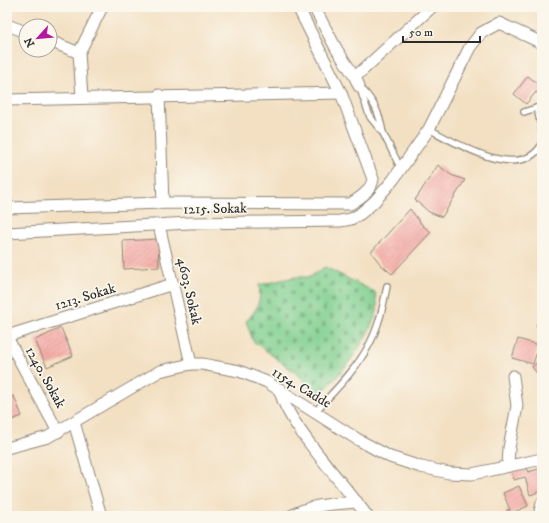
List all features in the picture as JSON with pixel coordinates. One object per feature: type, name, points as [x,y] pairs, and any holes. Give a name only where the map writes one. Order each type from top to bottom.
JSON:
[{"type":"street","points":[[82,97],[79,53],[102,7]]},
{"type":"street","points":[[7,208],[163,203],[350,204],[369,189],[373,179],[341,93],[298,7]]},
{"type":"street","points":[[314,7],[337,50],[357,81],[432,7]]},
{"type":"street","name":"1215. Sokak","points":[[7,233],[159,225],[351,219],[360,214],[374,202],[401,169],[429,130],[470,47],[481,33],[499,23],[542,43]]},
{"type":"street","points":[[7,25],[18,29]]},
{"type":"street","points":[[58,45],[79,53]]},
{"type":"street","points":[[7,100],[159,95],[341,93]]},
{"type":"street","points":[[159,95],[163,203]]},
{"type":"street","name":"4603. Sokak","points":[[159,225],[191,364]]},
{"type":"street","name":"1213. Sokak","points":[[7,337],[173,284]]},
{"type":"street","name":"1240. Sokak","points":[[7,337],[58,432]]},
{"type":"street","name":"1154. Cadde","points":[[7,448],[48,437],[58,432],[160,371],[191,364],[202,364],[239,371],[267,382],[357,440],[390,457],[421,467],[449,473],[472,474],[542,459]]},
{"type":"street","points":[[508,466],[509,448],[517,406],[513,376]]},
{"type":"street","points":[[280,390],[284,403],[308,440],[367,516]]},
{"type":"street","name":"1240. Sokak","points":[[74,422],[102,516]]},
{"type":"street","points":[[291,516],[302,509],[320,504],[357,502]]},
{"type":"street","points":[[539,516],[542,503]]},
{"type":"lane","points":[[357,81],[370,117],[383,133],[401,169]]},
{"type":"lane","points":[[357,81],[372,100],[380,114],[383,133]]},
{"type":"lane","points":[[524,112],[540,107],[542,131]]},
{"type":"lane","points":[[429,130],[480,154],[510,161],[528,158],[537,152],[542,144]]},
{"type":"lane","points":[[315,412],[355,367],[369,346],[378,324],[387,286]]},
{"type":"green space","points":[[325,267],[375,292],[377,311],[368,333],[352,358],[334,380],[316,396],[301,377],[253,341],[246,321],[258,305],[260,296],[259,285],[295,277],[310,277]]},
{"type":"building","points":[[528,76],[542,87],[542,93],[541,95],[536,92],[526,104],[514,94]]},
{"type":"building","points":[[438,165],[451,175],[465,180],[442,217],[429,212],[415,200]]},
{"type":"building","points":[[410,209],[423,226],[431,232],[392,274],[381,265],[371,252]]},
{"type":"building","points":[[158,239],[159,267],[124,269],[123,241]]},
{"type":"building","points":[[61,328],[73,356],[47,367],[35,340]]},
{"type":"building","points":[[518,339],[539,345],[533,364],[512,358]]},
{"type":"building","points":[[541,360],[542,361],[542,380],[532,367]]},
{"type":"building","points":[[14,396],[22,416],[7,422],[7,398]]},
{"type":"building","points":[[525,463],[528,472],[542,468],[542,489],[539,492],[530,495],[525,477],[514,480],[510,468]]},
{"type":"building","points":[[519,486],[528,506],[512,513],[512,516],[506,516],[507,510],[510,510],[503,493]]}]
